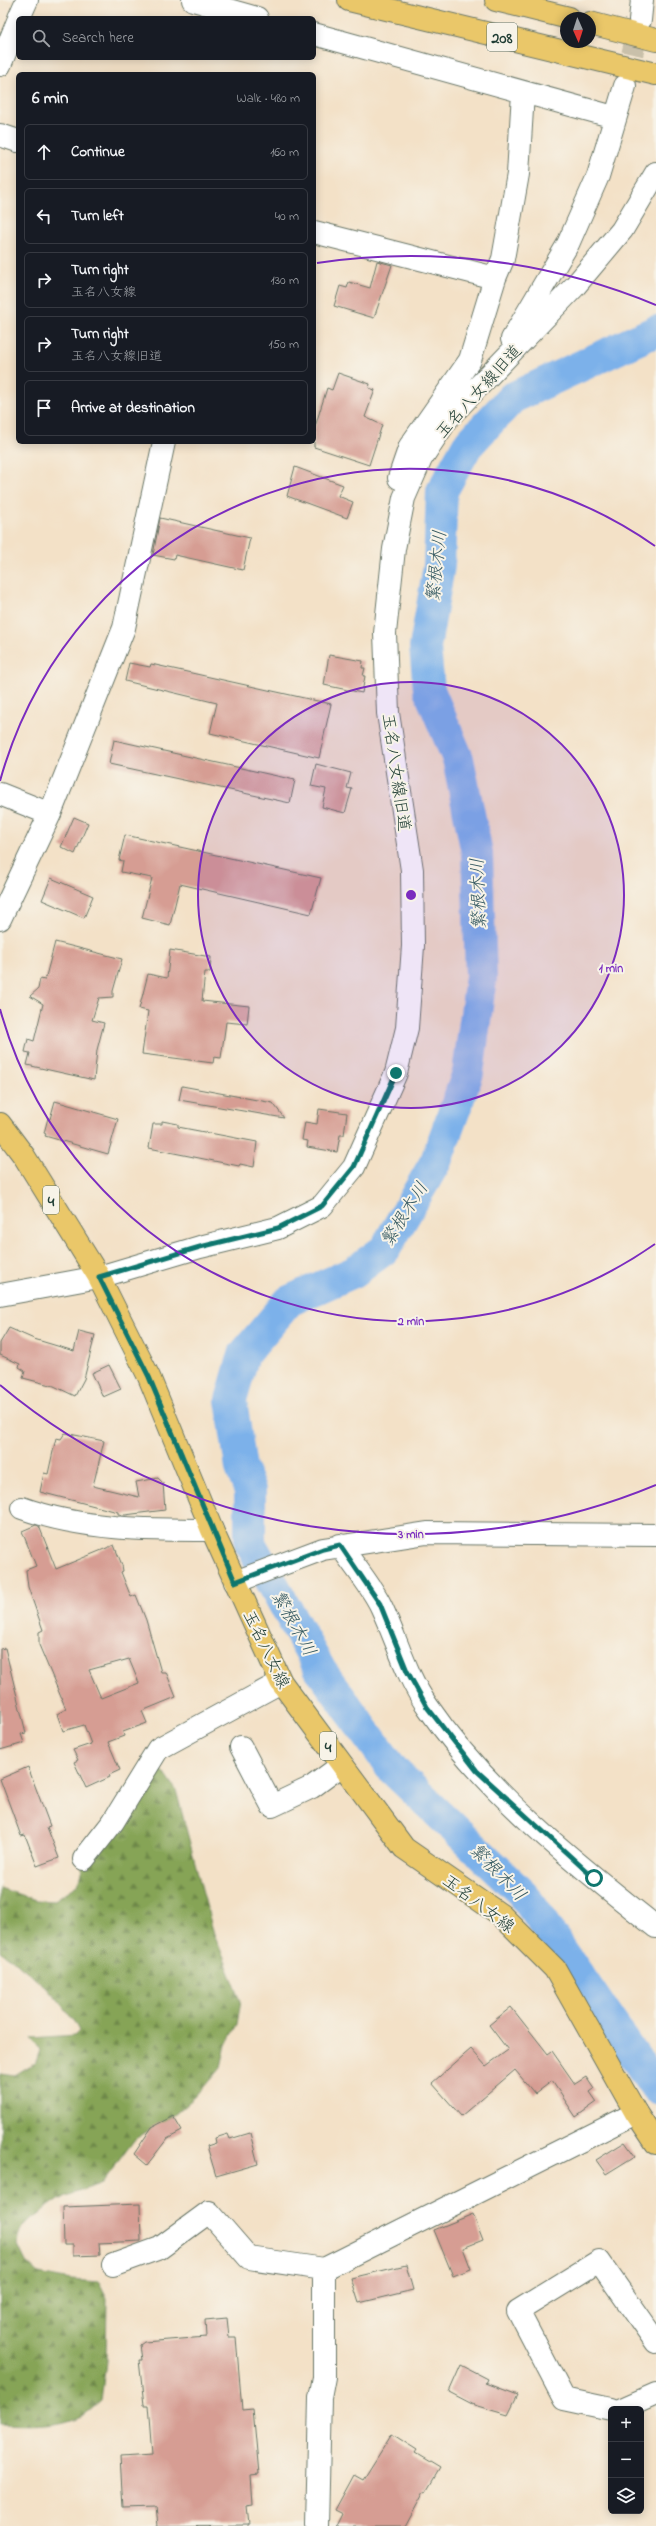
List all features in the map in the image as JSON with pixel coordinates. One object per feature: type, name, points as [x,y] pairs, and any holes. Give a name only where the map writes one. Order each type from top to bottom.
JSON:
[{"type":"main road","name":"208","points":[[349,0],[656,74]]},
{"type":"main road","name":"208","points":[[496,0],[560,16]]},
{"type":"main road","points":[[596,25],[656,40]]},
{"type":"main road","name":"玉名八女線","points":[[0,1124],[24,1156],[99,1277],[149,1377],[212,1530],[244,1579],[281,1682],[404,1848],[501,1915],[555,1969],[636,2113],[656,2143]]},
{"type":"street","points":[[20,16],[27,0]]},
{"type":"street","points":[[193,0],[250,16]]},
{"type":"street","points":[[0,64],[16,26]]},
{"type":"street","points":[[316,35],[614,117]]},
{"type":"street","points":[[495,369],[568,244],[598,176],[624,86]]},
{"type":"street","points":[[404,498],[396,487],[410,446],[470,360],[495,278],[504,259],[518,174],[523,93]]},
{"type":"street","points":[[0,135],[16,140]]},
{"type":"street","name":"玉名八女線旧道","points":[[0,1294],[99,1277],[200,1247],[278,1228],[322,1206],[354,1167],[396,1073],[407,1028],[413,946],[412,870],[388,713],[385,633],[394,549],[404,498],[421,459],[448,418],[575,286],[622,230],[656,173]]},
{"type":"street","points":[[316,233],[495,278]]},
{"type":"street","points":[[0,919],[50,814],[124,628],[164,444]]},
{"type":"street","points":[[0,794],[50,814]]},
{"type":"street","points":[[22,1508],[42,1515],[86,1525],[153,1530],[212,1530]]},
{"type":"street","points":[[244,1579],[332,1547],[427,1533],[656,1535]]},
{"type":"street","points":[[332,1547],[380,1604],[407,1671],[427,1707],[477,1771],[594,1878],[656,1927]]},
{"type":"street","points":[[84,1859],[113,1822],[158,1749],[281,1682]]},
{"type":"street","points":[[241,1747],[272,1806],[312,1787],[342,1765]]},
{"type":"street","points":[[113,2265],[160,2248],[209,2212],[249,2258],[324,2269],[636,2113]]},
{"type":"street","points":[[608,2408],[564,2399],[518,2311],[599,2261],[656,2342]]},
{"type":"street","points":[[317,2526],[320,2398],[324,2378],[324,2269]]},
{"type":"street","points":[[629,2406],[656,2394]]},
{"type":"green space","points":[[151,1763],[165,1774],[176,1790],[213,1931],[241,2001],[237,2024],[226,2045],[221,2067],[196,2096],[174,2115],[135,2139],[102,2183],[59,2199],[32,2218],[20,2230],[18,2245],[26,2262],[39,2274],[71,2280],[99,2282],[107,2298],[106,2361],[101,2401],[84,2415],[62,2423],[31,2426],[0,2425],[0,2073],[15,2075],[36,2062],[40,2050],[31,2038],[75,2035],[79,2031],[64,2006],[55,1996],[34,1977],[0,1951],[0,1888],[36,1900],[53,1901],[78,1885],[84,1859]]},
{"type":"building","points":[[377,261],[392,265],[374,318],[334,306],[340,286],[347,288],[349,282],[370,288]]},
{"type":"building","points":[[338,373],[370,384],[369,388],[375,390],[365,417],[382,425],[369,465],[314,447],[314,444],[316,444],[316,424],[327,388],[332,390]]},
{"type":"building","points":[[295,467],[343,485],[338,496],[353,502],[347,518],[287,496]]},
{"type":"building","points":[[160,518],[250,538],[243,570],[175,555],[174,559],[153,555]]},
{"type":"building","points":[[329,655],[363,661],[362,668],[365,668],[363,676],[365,676],[362,693],[324,685]]},
{"type":"building","points":[[129,663],[150,667],[151,664],[331,704],[319,758],[210,733],[217,703],[125,681]]},
{"type":"building","points":[[114,740],[295,780],[290,803],[109,764]]},
{"type":"building","points":[[316,764],[351,773],[347,788],[352,789],[345,813],[322,807],[326,789],[311,786]]},
{"type":"building","points":[[74,817],[88,823],[75,854],[61,847]]},
{"type":"building","points":[[125,835],[321,878],[311,914],[180,884],[170,925],[142,918],[152,878],[121,872],[123,861],[119,860]]},
{"type":"building","points":[[51,878],[93,896],[84,918],[42,900]]},
{"type":"building","points":[[55,942],[122,959],[113,991],[113,997],[99,998],[92,1020],[104,1023],[97,1050],[94,1080],[27,1065],[30,1053],[25,1052],[28,1039],[34,1041],[43,1004],[30,996],[38,989],[40,979],[45,980]]},
{"type":"building","points":[[170,950],[211,957],[210,972],[205,972],[202,1001],[249,1006],[247,1024],[226,1022],[221,1058],[214,1057],[213,1063],[142,1054],[148,1011],[139,1009],[148,974],[167,978]]},
{"type":"building","points":[[182,1086],[273,1103],[284,1118],[179,1100]]},
{"type":"building","points":[[55,1101],[118,1119],[108,1154],[45,1136],[46,1134],[44,1133],[48,1118],[50,1119]]},
{"type":"building","points":[[319,1109],[347,1113],[344,1135],[340,1135],[337,1152],[307,1147],[308,1141],[302,1140],[305,1122],[317,1124]]},
{"type":"building","points":[[162,1121],[178,1124],[178,1127],[257,1142],[254,1167],[240,1164],[239,1166],[149,1148],[153,1124],[162,1124]]},
{"type":"building","points":[[9,1328],[34,1339],[74,1351],[79,1331],[95,1335],[84,1379],[75,1396],[54,1386],[23,1378],[25,1371],[19,1367],[20,1364],[0,1355],[0,1343]]},
{"type":"building","points":[[109,1365],[121,1389],[103,1397],[92,1373]]},
{"type":"building","points":[[65,1433],[104,1441],[93,1486],[139,1497],[136,1482],[158,1478],[163,1483],[165,1510],[125,1515],[118,1514],[118,1512],[40,1492],[44,1473],[48,1474],[56,1438],[61,1439]]},
{"type":"building","points":[[36,1525],[39,1526],[56,1569],[114,1545],[122,1565],[123,1571],[121,1572],[131,1597],[136,1595],[146,1620],[161,1672],[166,1672],[176,1697],[142,1711],[147,1723],[123,1732],[124,1736],[108,1742],[120,1770],[109,1775],[110,1777],[86,1788],[74,1762],[78,1760],[73,1750],[91,1744],[84,1725],[63,1731],[57,1714],[66,1709],[39,1645],[39,1632],[43,1630],[28,1587],[26,1570],[36,1566],[22,1531]],"holes":[[[129,1659],[139,1683],[101,1698],[89,1670]]]},
{"type":"building","points":[[5,1648],[26,1733],[21,1734],[24,1743],[0,1750],[0,1649]]},
{"type":"building","points":[[28,1767],[50,1826],[47,1827],[59,1858],[37,1866],[25,1835],[21,1836],[0,1779]]},
{"type":"building","points":[[511,2007],[548,2054],[552,2051],[575,2084],[586,2077],[594,2089],[590,2092],[597,2102],[576,2117],[552,2081],[535,2094],[515,2070],[461,2116],[432,2083],[471,2049],[486,2066],[508,2050],[489,2025]]},
{"type":"building","points":[[173,2116],[182,2131],[167,2139],[147,2165],[134,2154],[152,2127]]},
{"type":"building","points":[[250,2133],[258,2164],[216,2176],[207,2146],[216,2143],[215,2138],[228,2134],[230,2139]]},
{"type":"building","points":[[625,2142],[635,2156],[606,2174],[596,2160]]},
{"type":"building","points":[[140,2204],[141,2241],[99,2243],[100,2255],[73,2256],[73,2245],[64,2245],[63,2207]]},
{"type":"building","points":[[473,2214],[483,2240],[463,2248],[471,2269],[453,2276],[434,2230]]},
{"type":"building","points":[[406,2265],[413,2290],[359,2303],[351,2278]]},
{"type":"building","points":[[227,2318],[229,2337],[236,2337],[242,2410],[253,2409],[259,2474],[251,2475],[253,2506],[246,2507],[248,2525],[158,2526],[156,2507],[123,2508],[120,2457],[152,2455],[148,2405],[144,2405],[139,2360],[142,2360],[140,2345],[144,2342],[206,2337],[205,2320]]},
{"type":"building","points":[[461,2365],[488,2379],[486,2383],[518,2395],[508,2415],[474,2405],[449,2392]]},
{"type":"building","points":[[392,2434],[417,2450],[415,2453],[440,2468],[426,2492],[424,2491],[405,2526],[337,2526],[343,2514],[335,2510],[354,2475],[363,2480]]},
{"type":"waterway","name":"繁根木川","points":[[656,331],[512,398],[467,446],[442,491],[439,566],[425,647],[429,690],[458,759],[477,853],[481,977],[468,1073],[436,1161],[385,1249],[354,1272],[289,1301],[244,1354],[231,1400],[241,1468],[250,1491],[250,1543],[321,1671],[394,1771],[523,1894],[656,2088]]},
{"type":"tunnel","points":[[625,86],[640,20]]},
{"type":"route","points":[[396,1073],[354,1167],[322,1206],[278,1228],[200,1247],[99,1277],[149,1377],[235,1582],[323,1549],[340,1545],[380,1604],[407,1671],[427,1707],[477,1771],[594,1878]]}]
